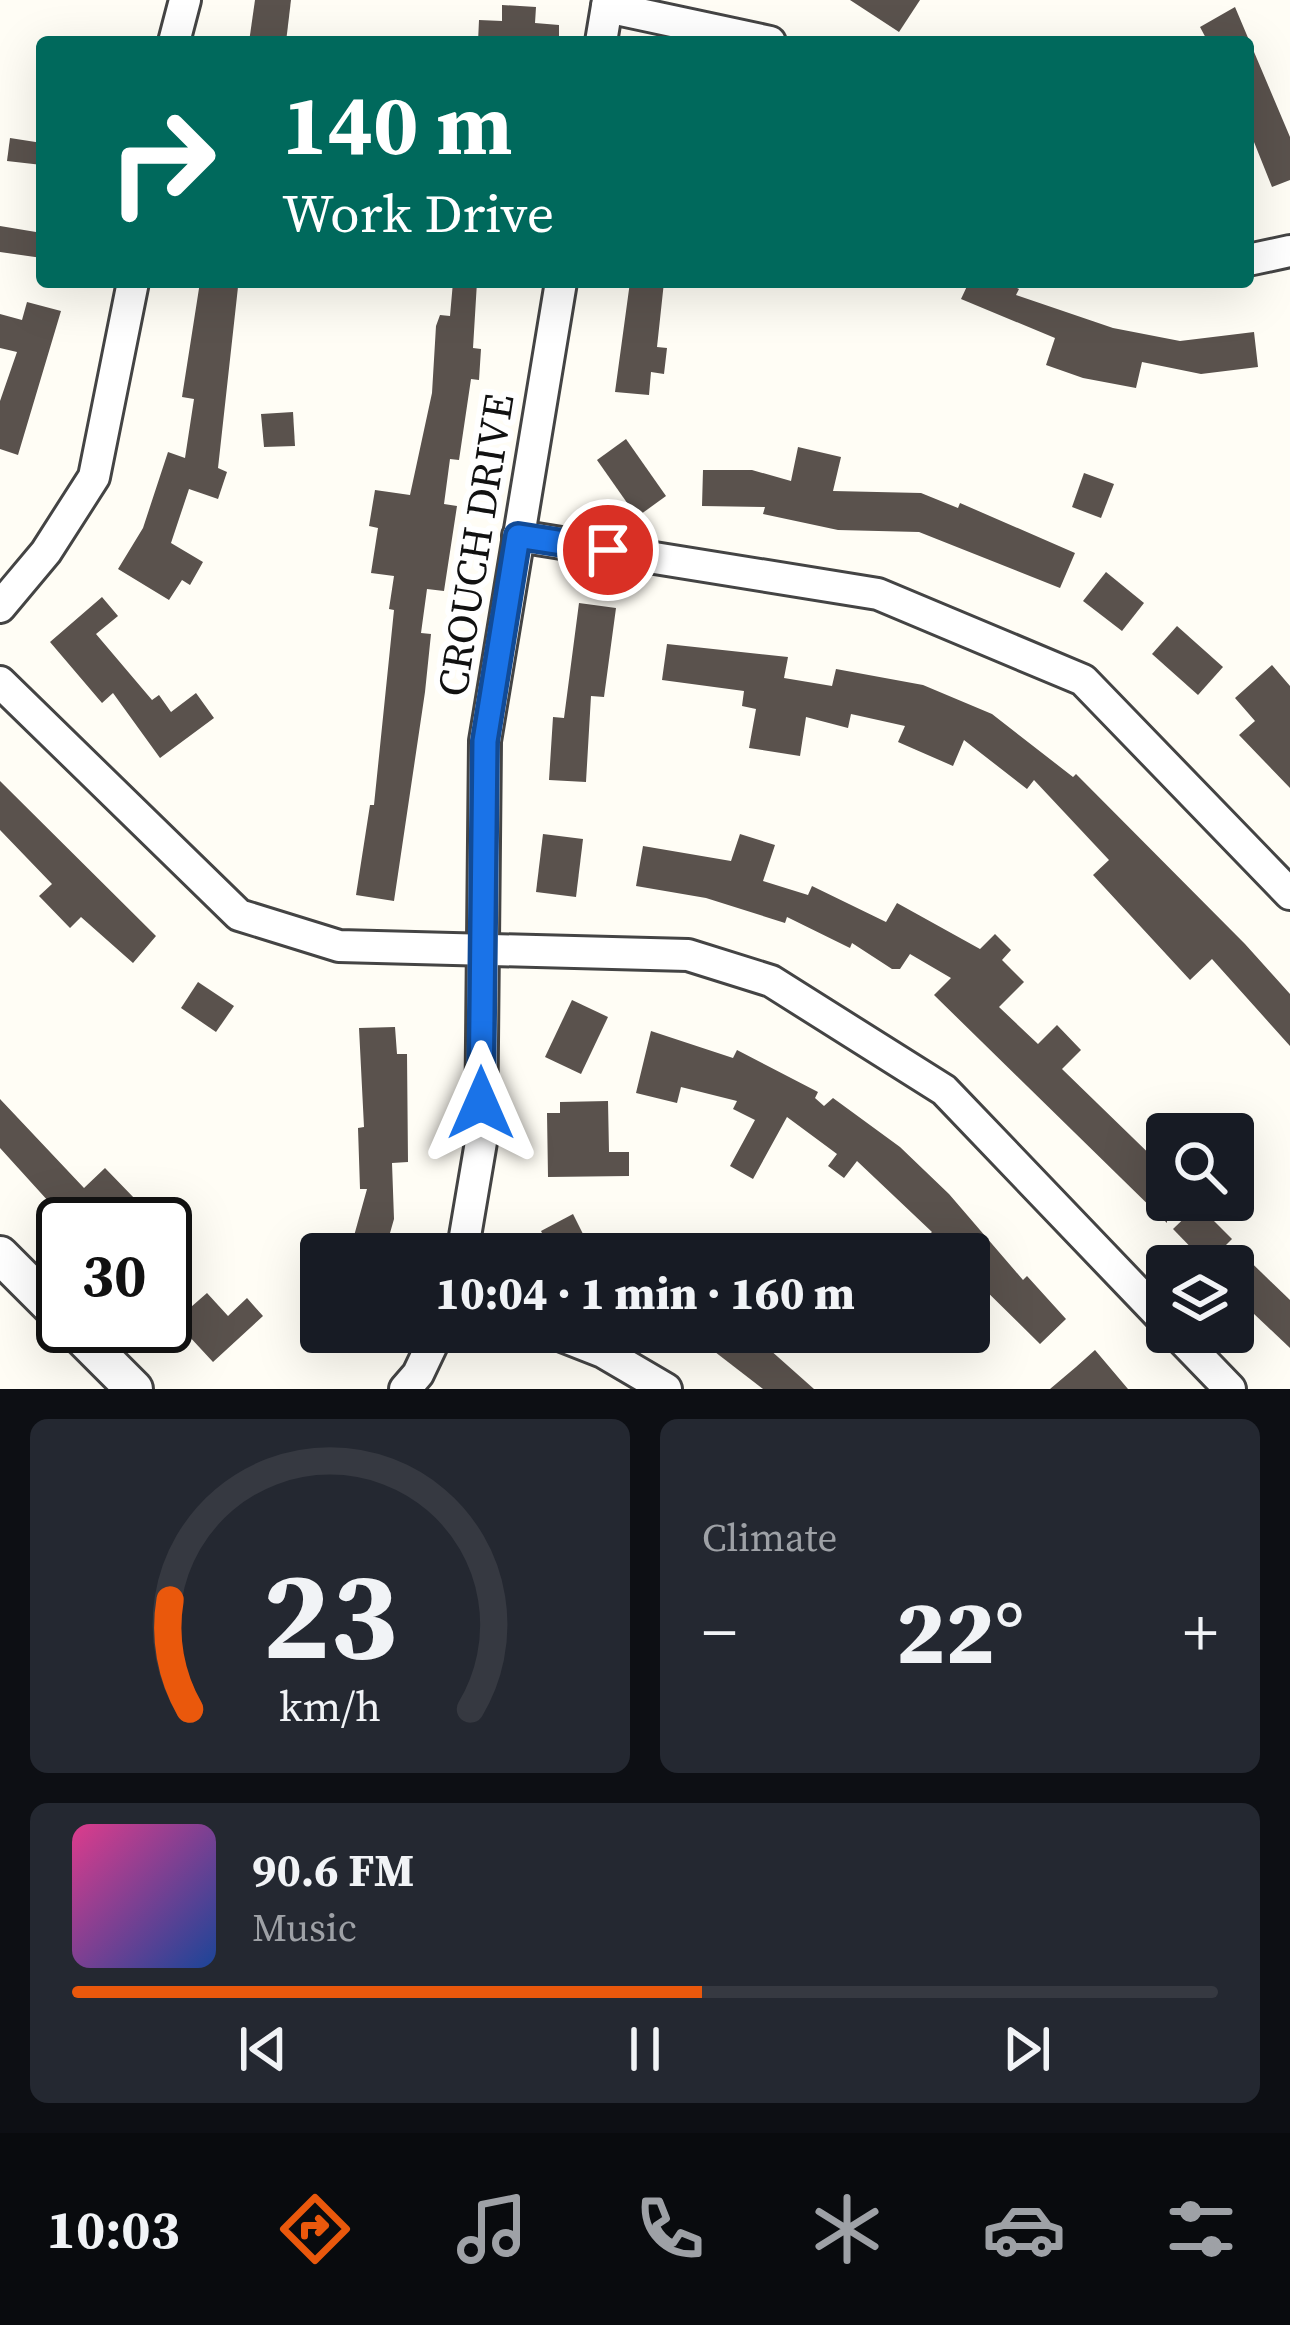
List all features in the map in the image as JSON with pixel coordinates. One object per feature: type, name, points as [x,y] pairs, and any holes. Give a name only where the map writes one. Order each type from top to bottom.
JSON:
[{"type":"street","points":[[176,36],[185,0]]},
{"type":"street","points":[[603,36],[608,4],[744,36]]},
{"type":"street","points":[[1254,259],[1290,251]]},
{"type":"street","points":[[0,607],[46,552],[94,477],[132,288]]},
{"type":"street","name":"CROUCH DRIVE","points":[[466,1233],[481,1142],[485,741],[560,288]]},
{"type":"street","points":[[518,536],[878,594],[1083,680],[1290,894]]},
{"type":"street","points":[[0,682],[239,915],[339,946],[688,955],[771,981],[944,1090],[1146,1301]]},
{"type":"street","points":[[0,1255],[36,1291]]},
{"type":"street","points":[[97,1353],[134,1389]]},
{"type":"street","points":[[405,1389],[428,1353]]},
{"type":"street","points":[[605,1353],[666,1389]]},
{"type":"street","points":[[1195,1353],[1230,1389]]},
{"type":"building","points":[[255,0],[291,0],[287,36],[250,36]]},
{"type":"building","points":[[850,0],[920,0],[899,32]]},
{"type":"building","points":[[502,5],[536,7],[535,23],[559,25],[559,36],[478,36],[479,20],[502,21]]},
{"type":"building","points":[[1235,7],[1247,36],[1205,36],[1200,27]]},
{"type":"building","points":[[1254,52],[1290,137],[1290,180],[1272,187],[1254,142]]},
{"type":"building","points":[[10,138],[36,142],[36,164],[7,161]]},
{"type":"building","points":[[0,226],[36,232],[36,257],[0,252]]},
{"type":"building","points":[[199,288],[238,288],[218,468],[227,472],[218,499],[189,489],[171,543],[203,562],[190,585],[182,580],[169,600],[118,569],[143,528],[168,452],[185,458],[194,399],[182,397]]},
{"type":"building","points":[[452,288],[477,288],[473,348],[481,349],[479,380],[471,379],[459,460],[450,459],[444,504],[457,506],[444,591],[427,589],[421,633],[431,634],[425,692],[394,901],[356,895],[370,805],[374,805],[394,610],[389,609],[394,576],[371,573],[378,528],[369,526],[375,490],[410,495],[432,393],[436,326],[440,315],[450,316]]},
{"type":"building","points":[[629,288],[663,288],[657,347],[667,348],[664,374],[651,372],[649,395],[615,392]]},
{"type":"building","points":[[966,288],[1017,288],[1016,295],[1113,328],[1180,341],[1254,332],[1258,367],[1201,374],[1142,362],[1136,388],[1083,378],[1046,365],[1055,338],[961,299]]},
{"type":"building","points":[[27,302],[61,311],[18,455],[0,449],[0,401],[17,352],[0,348],[0,314],[22,320]]},
{"type":"building","points":[[293,412],[295,446],[264,447],[261,414]]},
{"type":"building","points":[[626,439],[666,496],[637,517],[597,460]]},
{"type":"building","points":[[798,447],[841,457],[833,491],[921,493],[958,508],[960,503],[1075,553],[1060,588],[919,532],[838,530],[763,514],[765,507],[702,506],[703,470],[752,470],[791,481]]},
{"type":"building","points":[[1084,473],[1114,484],[1101,518],[1072,507]]},
{"type":"building","points":[[1106,572],[1144,603],[1122,631],[1083,601]]},
{"type":"building","points":[[102,597],[118,616],[96,634],[152,700],[159,695],[171,712],[196,693],[214,718],[160,758],[113,693],[102,703],[50,642]]},
{"type":"building","points":[[579,603],[616,608],[604,697],[591,696],[586,782],[549,780],[553,717],[564,718]]},
{"type":"building","points":[[1177,626],[1223,667],[1198,695],[1152,654]]},
{"type":"building","points":[[667,644],[788,657],[784,678],[832,686],[836,669],[923,685],[992,714],[1073,777],[1076,774],[1290,994],[1290,1046],[1212,959],[1190,980],[1093,875],[1109,860],[1034,780],[1027,789],[964,740],[953,766],[898,742],[905,726],[851,714],[848,728],[806,717],[800,756],[749,748],[756,709],[742,706],[744,691],[662,680]]},
{"type":"building","points":[[1272,665],[1290,686],[1290,788],[1239,735],[1255,721],[1235,698]]},
{"type":"building","points":[[0,781],[156,936],[133,963],[81,917],[70,928],[39,896],[52,884],[0,830]]},
{"type":"building","points":[[543,834],[583,839],[576,897],[536,892]]},
{"type":"building","points":[[740,834],[775,845],[763,881],[808,895],[812,886],[886,922],[897,903],[980,949],[995,934],[1011,950],[1002,960],[1024,982],[999,1007],[1038,1044],[1057,1025],[1081,1050],[1062,1069],[1146,1151],[1146,1202],[934,995],[951,978],[910,954],[900,969],[892,969],[852,943],[850,948],[787,917],[785,923],[706,898],[636,886],[643,846],[731,861]]},
{"type":"building","points":[[198,982],[234,1006],[216,1032],[181,1008]]},
{"type":"building","points":[[572,1000],[608,1017],[581,1074],[545,1057]]},
{"type":"building","points":[[395,1027],[397,1054],[407,1054],[408,1162],[392,1163],[390,1233],[355,1233],[367,1189],[360,1189],[358,1128],[364,1127],[359,1028]]},
{"type":"building","points":[[651,1031],[733,1058],[737,1050],[818,1092],[815,1098],[824,1106],[833,1098],[900,1147],[983,1233],[931,1233],[857,1161],[844,1178],[828,1166],[837,1154],[787,1117],[753,1179],[730,1166],[755,1120],[733,1109],[737,1101],[681,1087],[677,1103],[636,1093]]},
{"type":"building","points":[[0,1099],[84,1188],[105,1168],[133,1197],[44,1197],[0,1148]]},
{"type":"building","points":[[608,1101],[609,1152],[629,1152],[629,1176],[548,1177],[547,1113],[560,1113],[560,1102]]},
{"type":"building","points":[[573,1214],[582,1233],[542,1233]]},
{"type":"building","points":[[1181,1221],[1214,1221],[1232,1239],[1226,1245],[1189,1245],[1173,1229]]},
{"type":"building","points":[[990,1242],[1066,1319],[1040,1344],[990,1295]]},
{"type":"building","points":[[1254,1265],[1290,1300],[1290,1348],[1254,1314]]},
{"type":"building","points":[[207,1293],[228,1316],[247,1298],[263,1316],[213,1362],[192,1339],[192,1306]]},
{"type":"building","points":[[1095,1350],[1128,1389],[1050,1389],[1076,1367]]},
{"type":"building","points":[[716,1353],[774,1353],[814,1389],[763,1389]]},
{"type":"route","points":[[481,1103],[485,741],[518,536],[608,550]]}]
